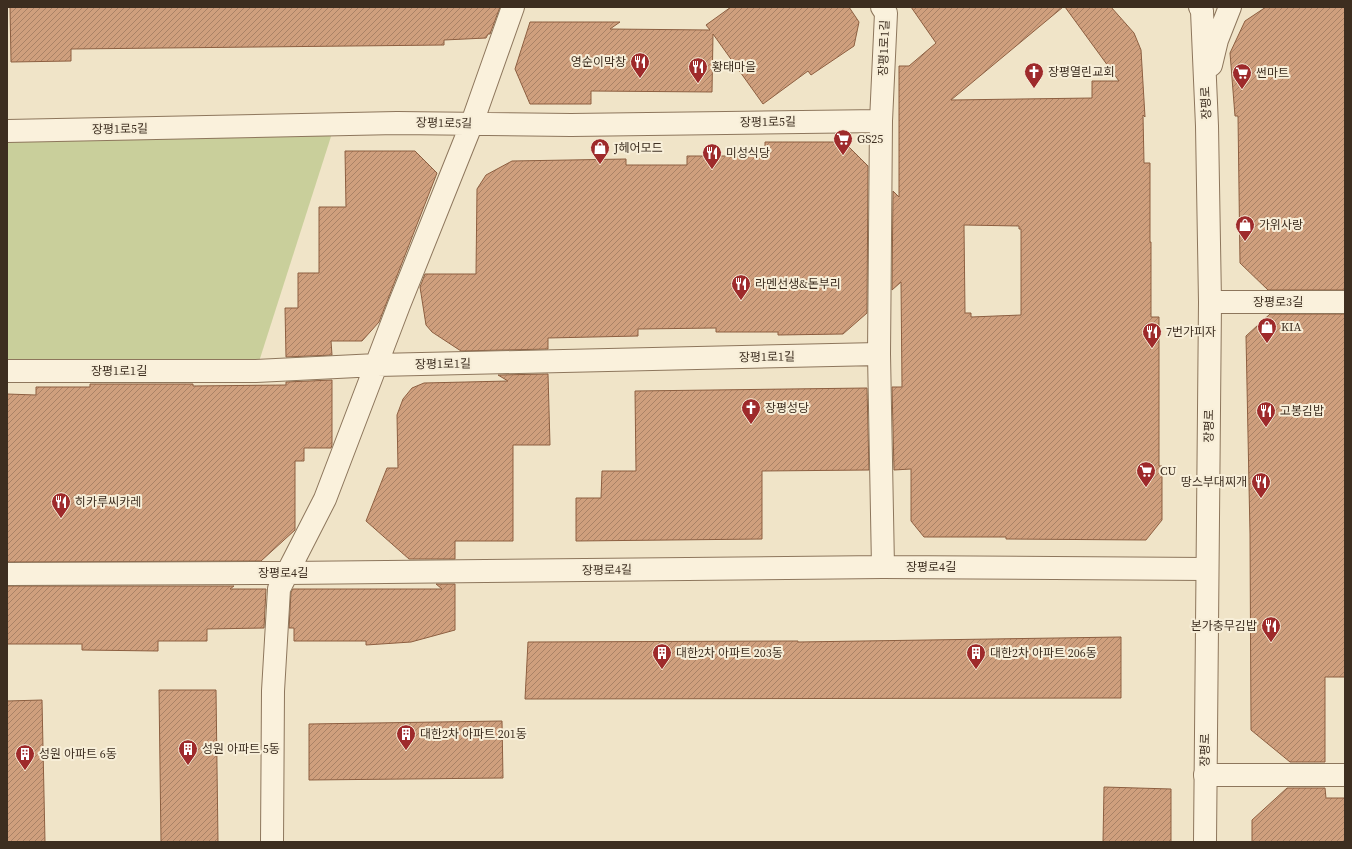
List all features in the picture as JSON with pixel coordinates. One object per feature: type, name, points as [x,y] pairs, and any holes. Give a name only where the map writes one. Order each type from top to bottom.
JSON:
[{"type":"street","points":[[272,842],[273,691],[279,589],[325,499],[399,305],[472,124],[514,7]]},
{"type":"street","name":"장평1로1길","points":[[882,7],[886,13],[881,121],[879,354],[883,567]]},
{"type":"street","points":[[1205,93],[1217,40],[1230,7]]},
{"type":"street","name":"장평로","points":[[1203,8],[1210,302],[1204,842]]},
{"type":"street","name":"장평1로5길","points":[[7,131],[389,123],[571,125],[881,121]]},
{"type":"street","name":"장평로3길","points":[[1210,302],[1345,302]]},
{"type":"street","name":"장평1로1길","points":[[7,370],[256,370],[377,365],[879,354]]},
{"type":"street","name":"장평로4길","points":[[7,574],[288,573],[883,567],[1207,569]]},
{"type":"street","points":[[1205,775],[1345,775]]},
{"type":"green space","points":[[335,124],[256,371],[7,371],[7,131]]},
{"type":"building","points":[[10,7],[500,7],[490,34],[488,34],[486,38],[444,40],[444,45],[71,49],[71,61],[11,62]]},
{"type":"building","points":[[731,7],[849,7],[859,22],[854,46],[811,75],[808,71],[763,104],[713,34],[712,92],[591,91],[591,104],[530,104],[515,69],[530,22],[620,22],[610,29],[710,30],[706,25]]},
{"type":"building","points":[[911,7],[1063,7],[951,100],[1092,98],[1092,81],[1119,81],[1065,7],[1111,7],[1134,33],[1141,50],[1145,117],[1143,115],[1144,163],[1150,163],[1151,317],[1159,317],[1159,466],[1162,466],[1162,520],[1146,540],[924,537],[911,521],[911,469],[894,470],[892,387],[902,387],[901,282],[892,290],[893,191],[899,197],[899,66],[909,66],[936,43]],"holes":[[[964,225],[1019,226],[1019,229],[1021,229],[1021,315],[971,317],[971,313],[965,313]]]},
{"type":"building","points":[[1266,7],[1345,7],[1345,290],[1268,290],[1240,263],[1238,116],[1235,116],[1230,53],[1245,21]]},
{"type":"building","points":[[765,142],[844,142],[868,166],[867,313],[843,334],[778,335],[778,332],[716,332],[716,328],[638,329],[638,336],[548,338],[548,349],[461,351],[432,332],[426,325],[420,287],[425,274],[476,274],[477,189],[486,175],[512,161],[626,159],[626,165],[687,165],[687,156],[765,156]]},
{"type":"building","points":[[345,151],[415,151],[437,173],[379,322],[362,341],[331,341],[332,355],[286,357],[285,308],[298,308],[298,273],[319,273],[319,207],[346,207]]},
{"type":"building","points":[[1270,314],[1345,314],[1345,677],[1325,677],[1325,762],[1290,762],[1251,730],[1250,534],[1246,336]]},
{"type":"building","points":[[548,374],[550,445],[513,445],[513,541],[455,541],[455,559],[409,559],[366,521],[387,468],[398,468],[397,415],[403,399],[412,388],[424,383],[508,381],[498,375]]},
{"type":"building","points":[[332,380],[331,448],[304,448],[304,461],[295,461],[295,530],[261,561],[7,562],[7,394],[36,395],[36,387],[90,387],[90,384],[193,384],[193,386],[286,385],[286,382]]},
{"type":"building","points":[[867,388],[869,470],[762,471],[762,539],[576,541],[576,498],[601,498],[602,471],[636,471],[635,391]]},
{"type":"building","points":[[436,584],[455,584],[455,630],[411,642],[366,645],[366,641],[294,641],[294,628],[289,628],[291,592],[293,589],[442,589]]},
{"type":"building","points":[[7,586],[234,586],[230,589],[266,589],[264,628],[207,629],[207,641],[158,641],[158,651],[82,650],[82,644],[7,644]]},
{"type":"building","points":[[1121,637],[1121,698],[525,699],[528,642],[798,642]]},
{"type":"building","name":"성원 아파트 5동","points":[[159,690],[216,690],[218,842],[161,842]]},
{"type":"building","name":"성원 아파트 6동","points":[[42,700],[45,842],[7,842],[7,701]]},
{"type":"building","name":"대한2차 아파트 201동","points":[[502,721],[503,778],[309,780],[309,724]]},
{"type":"building","points":[[1104,787],[1171,789],[1171,842],[1103,842]]},
{"type":"building","points":[[1287,788],[1325,788],[1326,798],[1345,798],[1345,842],[1252,842],[1252,820]]},
{"type":"place","name":"영순이막창","points":[[640,79]]},
{"type":"place","name":"황태마을","points":[[698,84]]},
{"type":"place","name":"장평열린교회","points":[[1034,89]]},
{"type":"place","name":"썬마트","points":[[1242,90]]},
{"type":"place","name":"GS25","points":[[843,156]]},
{"type":"place","name":"J헤어모드","points":[[600,165]]},
{"type":"place","name":"미성식당","points":[[712,170]]},
{"type":"place","name":"가위사랑","points":[[1245,242]]},
{"type":"place","name":"라멘선생&돈부리","points":[[741,301]]},
{"type":"place","name":"KIA","points":[[1267,344]]},
{"type":"place","name":"7번가피자","points":[[1152,349]]},
{"type":"place","name":"장평성당","points":[[751,425]]},
{"type":"place","name":"고봉김밥","points":[[1266,428]]},
{"type":"place","name":"CU","points":[[1146,488]]},
{"type":"place","name":"땅스부대찌개","points":[[1261,499]]},
{"type":"place","name":"히카루씨카레","points":[[61,519]]},
{"type":"place","name":"본가충무김밥","points":[[1271,643]]},
{"type":"place","name":"대한2차 아파트 203동","points":[[662,670]]},
{"type":"place","name":"대한2차 아파트 206동","points":[[976,670]]},
{"type":"place","name":"대한2차 아파트 201동","points":[[406,751]]},
{"type":"place","name":"성원 아파트 5동","points":[[188,766]]},
{"type":"place","name":"성원 아파트 6동","points":[[25,771]]}]
